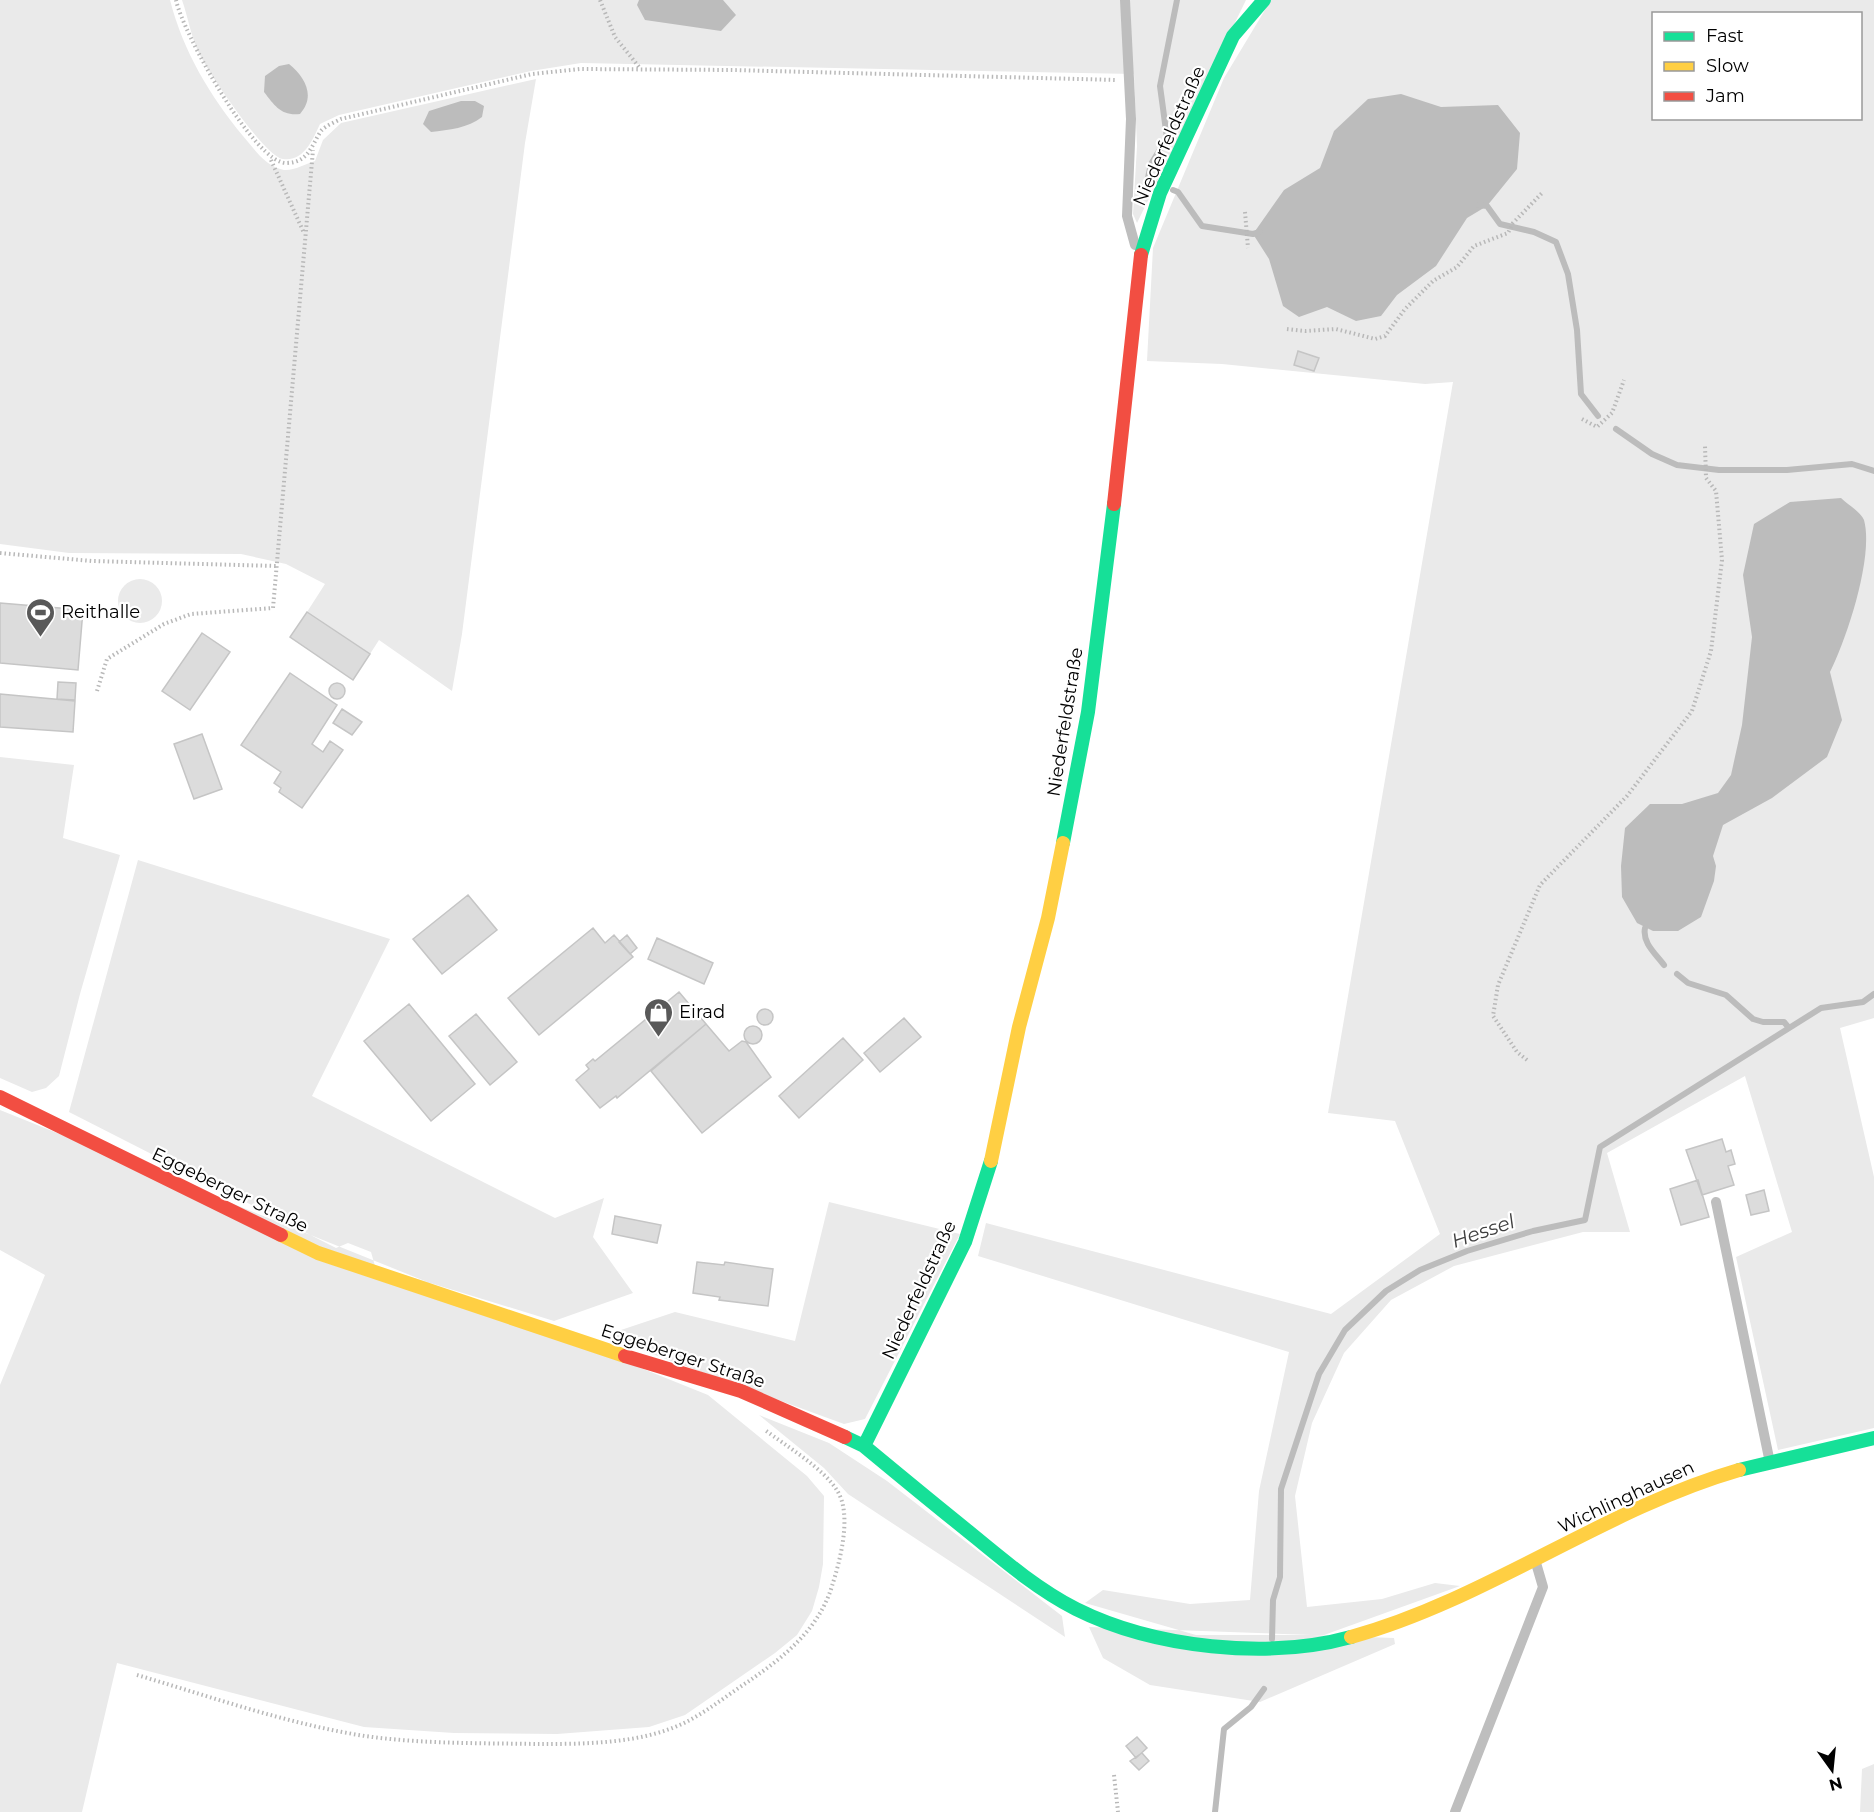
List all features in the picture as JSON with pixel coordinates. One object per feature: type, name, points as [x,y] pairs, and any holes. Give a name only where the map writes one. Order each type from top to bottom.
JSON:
[{"type":"street","name":"Niederfeldstraße","points":[[864,1446],[965,1242],[991,1163],[1019,1027],[1048,918],[1088,712],[1131,364],[1140,260],[1160,193],[1233,36],[1263,0]]},
{"type":"street","name":"Eggeberger Straße","points":[[0,1097],[318,1253],[568,1338],[741,1391],[864,1446],[1023,1576],[1077,1609],[1130,1629],[1196,1644],[1262,1649],[1325,1644],[1386,1627],[1470,1592]]},
{"type":"street","name":"Wichlinghausen","points":[[1470,1592],[1657,1499],[1701,1481],[1770,1461],[1874,1438]]},
{"type":"lane","points":[[1125,0],[1131,119],[1127,216],[1140,260]]},
{"type":"lane","points":[[1716,1202],[1770,1461]]},
{"type":"lane","points":[[1455,1812],[1543,1587],[1535,1560]]},
{"type":"path","points":[[176,0],[196,52],[219,91],[271,160],[304,234]]},
{"type":"path","points":[[600,0],[615,37],[640,69]]},
{"type":"path","points":[[97,691],[107,659],[164,624],[191,614],[273,608],[304,234],[313,149],[322,129],[340,119],[392,105],[532,74],[580,69],[1129,81]]},
{"type":"path","points":[[271,160],[285,164],[301,160],[313,149]]},
{"type":"path","points":[[1287,329],[1305,331],[1336,329],[1375,339],[1385,336],[1426,288],[1457,267],[1474,246],[1508,232],[1513,223],[1543,192]]},
{"type":"path","points":[[1245,212],[1248,247]]},
{"type":"path","points":[[1582,419],[1597,427],[1612,414],[1624,380]]},
{"type":"path","points":[[1527,1060],[1517,1052],[1493,1016],[1498,985],[1540,885],[1627,796],[1692,711],[1711,651],[1722,560],[1716,491],[1706,478],[1705,446]]},
{"type":"path","points":[[0,553],[92,561],[276,566]]},
{"type":"path","points":[[137,1676],[294,1721],[365,1736],[443,1742],[555,1744],[612,1741],[650,1734],[687,1722],[777,1662],[804,1637],[831,1591],[839,1564],[845,1532],[838,1493],[818,1471],[758,1425]]},
{"type":"path","points":[[1114,1775],[1118,1812]]},
{"type":"shaded area","points":[[0,0],[170,0],[190,55],[219,105],[261,157],[271,165],[284,170],[315,161],[323,140],[341,123],[536,79],[525,143],[462,634],[452,691],[379,640],[370,654],[307,612],[325,584],[286,564],[241,554],[69,553],[0,544]]},
{"type":"shaded area","points":[[182,0],[1246,0],[1137,223],[1133,214],[1137,146],[1134,74],[581,63],[531,71],[339,115],[320,124],[307,148],[297,157],[283,159],[275,155],[251,130],[204,63],[196,47]]},
{"type":"shaded area","points":[[639,0],[723,0],[736,15],[721,31],[645,20],[637,5]]},
{"type":"shaded area","points":[[1271,0],[1874,0],[1874,1018],[1840,1028],[1874,1177],[1874,1428],[1778,1450],[1736,1257],[1792,1232],[1745,1076],[1607,1153],[1630,1232],[1583,1232],[1454,1266],[1391,1300],[1344,1353],[1312,1423],[1295,1496],[1307,1607],[1382,1599],[1435,1583],[1460,1586],[1324,1635],[1196,1635],[1085,1603],[1103,1590],[1190,1604],[1250,1600],[1259,1491],[1289,1352],[978,1256],[986,1223],[1331,1314],[1440,1234],[1395,1121],[1328,1113],[1453,382],[1425,384],[1222,364],[1147,361],[1153,248],[1224,78]]},
{"type":"shaded area","points":[[289,64],[304,81],[308,94],[305,107],[300,114],[283,112],[264,92],[265,76],[279,66]]},
{"type":"shaded area","points":[[1401,94],[1441,107],[1498,105],[1520,133],[1517,169],[1487,206],[1467,218],[1436,266],[1397,295],[1381,316],[1356,321],[1327,307],[1299,317],[1283,306],[1269,259],[1253,234],[1284,190],[1320,168],[1334,131],[1368,99]]},
{"type":"shaded area","points":[[461,101],[475,101],[484,106],[482,117],[464,126],[431,132],[423,124],[429,111]]},
{"type":"shaded area","points":[[1841,498],[1864,520],[1865,554],[1851,618],[1830,672],[1842,720],[1827,757],[1772,798],[1723,825],[1713,856],[1716,866],[1714,881],[1701,917],[1678,931],[1653,931],[1637,923],[1622,897],[1621,866],[1625,828],[1650,804],[1682,804],[1718,793],[1731,775],[1742,725],[1752,637],[1743,575],[1754,524],[1790,502]]},
{"type":"shaded area","points":[[140,579],[156,585],[162,601],[156,617],[140,623],[124,617],[118,601],[124,585]]},
{"type":"shaded area","points":[[0,757],[74,765],[63,838],[120,855],[59,1076],[46,1088],[32,1092],[0,1078]]},
{"type":"shaded area","points":[[138,860],[390,939],[312,1096],[555,1218],[604,1198],[593,1237],[633,1293],[554,1321],[375,1266],[371,1252],[348,1243],[336,1248],[69,1112]]},
{"type":"shaded area","points":[[0,1110],[708,1395],[807,1476],[824,1496],[823,1564],[819,1587],[812,1611],[797,1635],[775,1653],[685,1715],[649,1727],[557,1734],[454,1733],[364,1727],[117,1663],[82,1812],[0,1812],[0,1385],[45,1275],[0,1250]]},
{"type":"shaded area","points":[[829,1202],[960,1234],[865,1419],[844,1424],[603,1336],[675,1312],[795,1341]]},
{"type":"shaded area","points":[[759,1415],[829,1443],[887,1481],[1062,1616],[1065,1637],[848,1494],[824,1468]]},
{"type":"shaded area","points":[[1089,1627],[1394,1638],[1395,1644],[1260,1702],[1150,1685],[1103,1658]]},
{"type":"shaded area","points":[[1874,1764],[1874,1812],[1860,1812],[1862,1769]]},
{"type":"building","points":[[1298,351],[1319,358],[1314,371],[1294,365]]},
{"type":"building","name":"Reithalle","points":[[0,603],[83,610],[78,670],[0,663]]},
{"type":"building","points":[[307,612],[370,654],[353,680],[290,637]]},
{"type":"building","points":[[202,633],[230,652],[190,710],[162,691]]},
{"type":"building","points":[[290,673],[337,705],[312,744],[323,752],[330,741],[343,750],[302,808],[279,792],[281,788],[274,783],[281,772],[241,745]]},
{"type":"building","points":[[58,682],[76,683],[75,700],[57,699]]},
{"type":"building","points":[[334,683],[340,683],[345,691],[343,697],[334,699],[329,694],[329,688]]},
{"type":"building","points":[[0,694],[75,701],[73,732],[0,727]]},
{"type":"building","points":[[342,709],[362,722],[352,735],[333,723]]},
{"type":"building","points":[[202,734],[222,789],[194,799],[174,744]]},
{"type":"building","points":[[468,895],[497,930],[442,974],[413,939]]},
{"type":"building","points":[[593,928],[605,943],[614,935],[633,957],[539,1035],[508,998]]},
{"type":"building","points":[[627,935],[637,948],[630,954],[619,942]]},
{"type":"building","points":[[657,938],[713,963],[704,984],[648,959]]},
{"type":"building","points":[[679,992],[706,1024],[617,1098],[616,1096],[600,1108],[576,1080],[589,1069],[586,1065],[593,1059],[595,1061]]},
{"type":"building","points":[[409,1004],[475,1084],[431,1121],[364,1041]]},
{"type":"building","points":[[762,1009],[768,1009],[773,1017],[771,1023],[762,1025],[757,1020],[757,1014]]},
{"type":"building","points":[[476,1014],[517,1062],[490,1085],[449,1036]]},
{"type":"building","points":[[904,1018],[921,1037],[880,1072],[864,1053]]},
{"type":"building","points":[[706,1024],[729,1051],[742,1041],[746,1042],[771,1077],[702,1133],[651,1071]]},
{"type":"building","points":[[753,1026],[759,1029],[762,1035],[759,1041],[753,1044],[747,1041],[744,1035],[747,1029]]},
{"type":"building","points":[[843,1038],[863,1060],[799,1118],[779,1096]]},
{"type":"building","points":[[1722,1139],[1726,1152],[1731,1150],[1735,1164],[1728,1166],[1734,1185],[1702,1195],[1686,1150]]},
{"type":"building","points":[[1698,1180],[1709,1217],[1681,1225],[1670,1189]]},
{"type":"building","points":[[1764,1190],[1769,1211],[1751,1215],[1746,1195]]},
{"type":"building","points":[[615,1216],[661,1225],[657,1243],[612,1234]]},
{"type":"building","points":[[697,1262],[724,1265],[725,1262],[773,1269],[768,1306],[719,1300],[720,1297],[693,1293]]},
{"type":"building","points":[[1137,1737],[1147,1748],[1136,1758],[1126,1746]]},
{"type":"building","points":[[1142,1753],[1149,1761],[1139,1770],[1130,1761]]},
{"type":"waterway","points":[[1155,183],[1148,178],[1151,164],[1167,138],[1160,86],[1177,0]]},
{"type":"waterway","points":[[1173,190],[1178,192],[1202,226],[1253,234],[1260,232]]},
{"type":"waterway","points":[[1479,205],[1487,206],[1500,224],[1534,232],[1556,242],[1568,274],[1577,330],[1581,394],[1598,416]]},
{"type":"waterway","points":[[1616,429],[1652,454],[1677,465],[1719,470],[1787,470],[1852,464],[1874,471]]},
{"type":"waterway","points":[[1645,928],[1648,943],[1664,965]]},
{"type":"waterway","points":[[1677,974],[1688,983],[1726,995],[1753,1019],[1763,1022],[1784,1022],[1789,1028]]},
{"type":"waterway","name":"Hessel","points":[[1272,1639],[1273,1600],[1280,1577],[1281,1489],[1319,1374],[1345,1330],[1386,1291],[1420,1270],[1467,1251],[1533,1231],[1585,1220],[1600,1147],[1821,1008],[1863,1002],[1874,994]]},
{"type":"waterway","name":"Hessel","points":[[1215,1812],[1224,1729],[1251,1707],[1264,1689]]},
{"type":"traffic: fast","points":[[1141,255],[1160,193],[1233,36],[1264,0]]},
{"type":"traffic: fast","points":[[1063,843],[1088,712],[1114,504]]},
{"type":"traffic: fast","points":[[864,1446],[965,1242],[991,1161]]},
{"type":"traffic: fast","points":[[845,1437],[864,1446],[1034,1583],[1076,1609],[1107,1622],[1175,1641],[1248,1649],[1319,1644],[1351,1637]]},
{"type":"traffic: fast","points":[[1739,1470],[1874,1438]]},
{"type":"traffic: slow","points":[[991,1161],[1019,1027],[1048,918],[1063,843]]},
{"type":"traffic: slow","points":[[281,1235],[318,1253],[625,1356]]},
{"type":"traffic: slow","points":[[1351,1637],[1401,1621],[1450,1600],[1641,1507],[1739,1470]]},
{"type":"traffic: jam","points":[[1114,504],[1141,255]]},
{"type":"traffic: jam","points":[[0,1097],[281,1235]]},
{"type":"traffic: jam","points":[[625,1356],[741,1391],[845,1437]]},
{"type":"place","name":"Reithalle","points":[[40,638]]},
{"type":"place","name":"Eirad","points":[[658,1038]]}]
